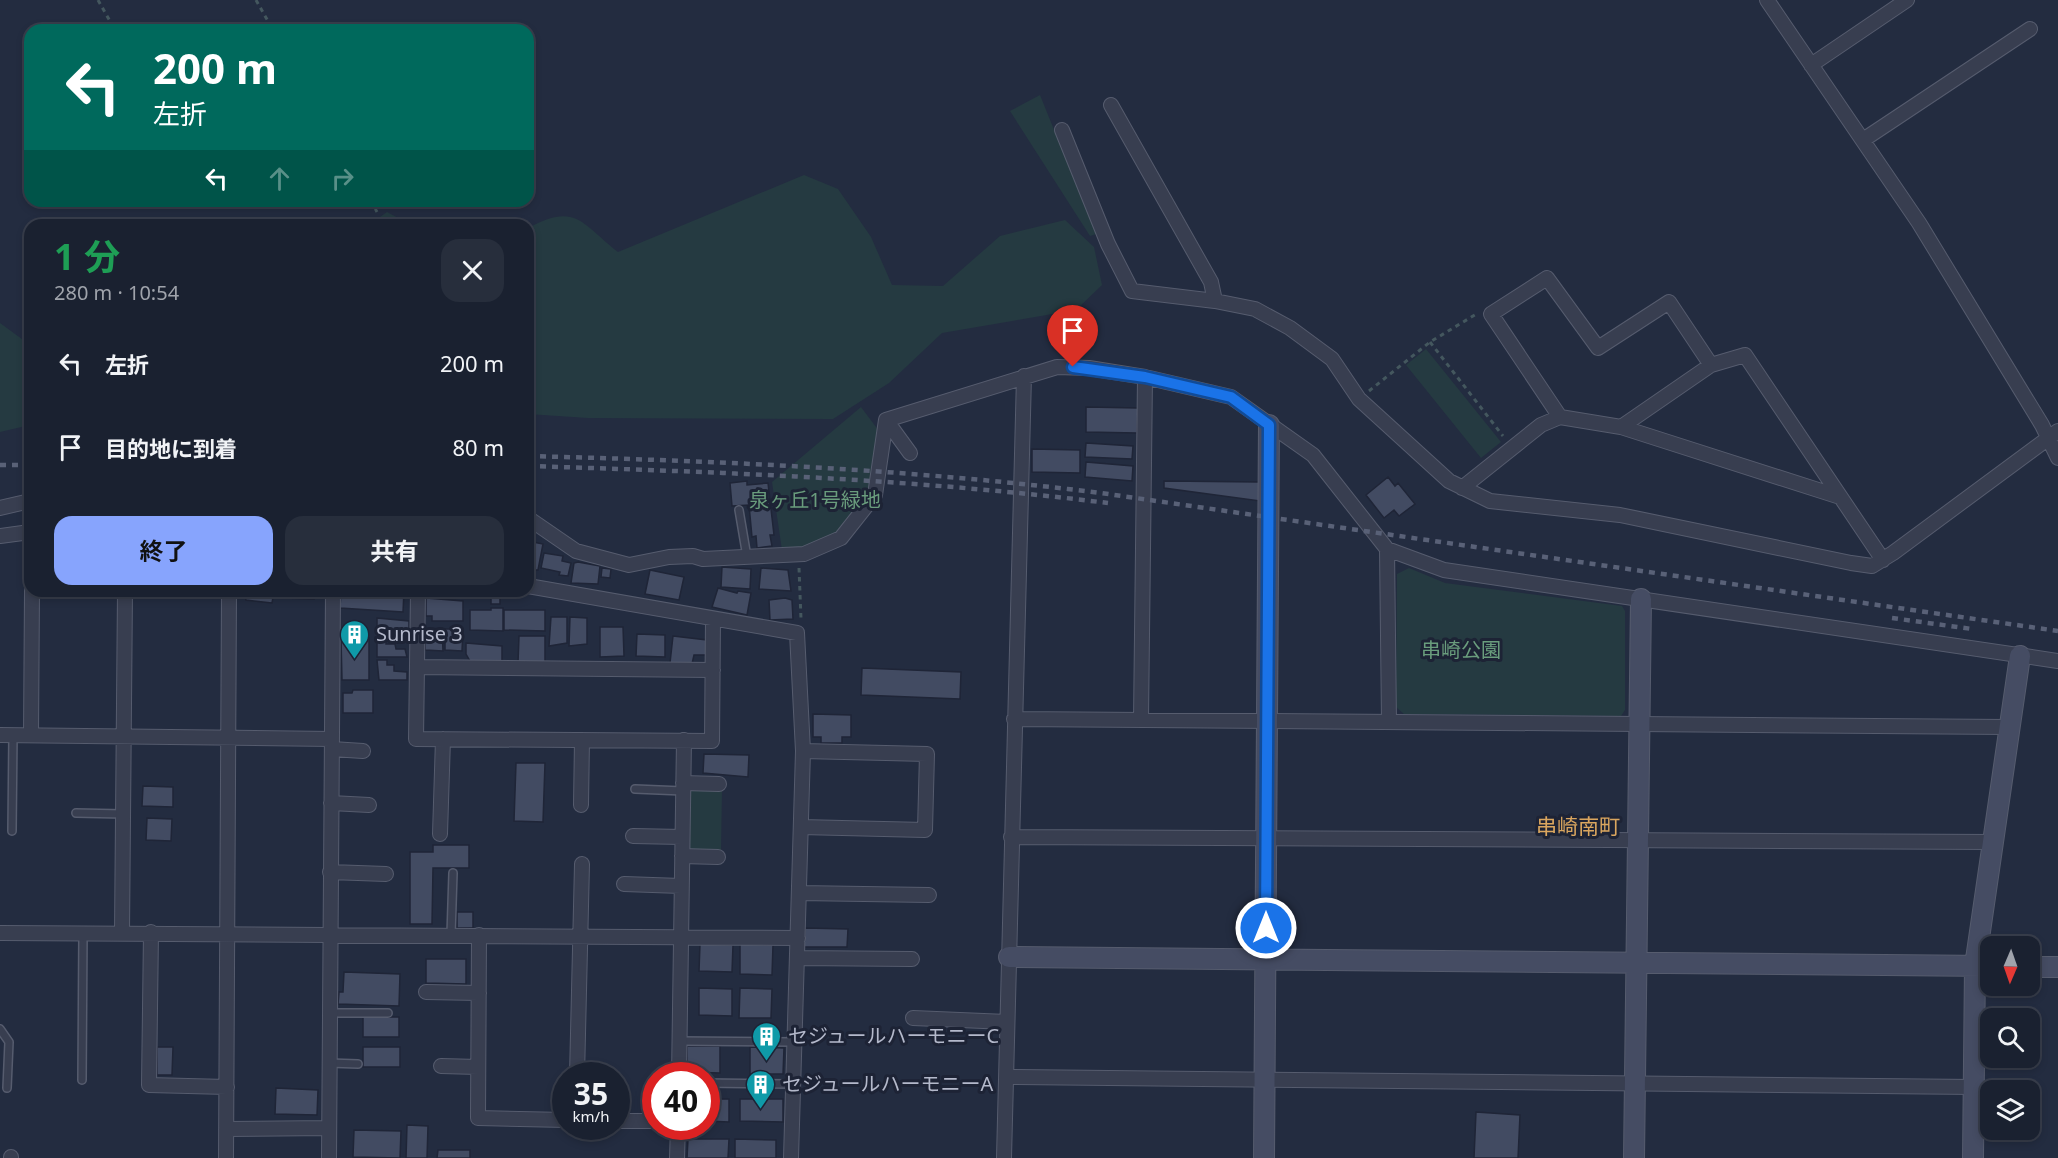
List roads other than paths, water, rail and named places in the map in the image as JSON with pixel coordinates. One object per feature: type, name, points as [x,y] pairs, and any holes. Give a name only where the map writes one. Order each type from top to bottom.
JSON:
[{"type":"street","points":[[1767,0],[1919,223],[2054,435],[2058,458]]},
{"type":"street","points":[[1811,65],[1907,0]]},
{"type":"street","points":[[1863,140],[2030,29]]},
{"type":"street","points":[[1111,105],[1210,282],[1215,301]]},
{"type":"street","points":[[1062,130],[1108,244],[1132,291],[1215,301],[1255,309],[1290,328],[1332,359],[1359,399],[1449,481],[1491,501],[1620,515],[1872,566],[2054,435]]},
{"type":"street","points":[[1560,417],[1491,314],[1547,278],[1598,348],[1669,302],[1711,365]]},
{"type":"street","points":[[1621,427],[1711,365],[1745,355],[1883,560]]},
{"type":"street","points":[[886,420],[1057,367],[1089,368],[1145,377],[1231,397],[1313,455],[1387,549],[1443,570],[2058,661]]},
{"type":"street","points":[[1004,1158],[1024,376]]},
{"type":"street","points":[[1142,720],[1145,377]]},
{"type":"street","points":[[1462,488],[1541,424],[1560,417],[1621,427],[1840,497]]},
{"type":"street","points":[[886,420],[910,453]]},
{"type":"street","points":[[534,522],[576,551],[629,565],[669,557],[693,556],[703,559],[798,555],[841,538],[875,495],[886,420]]},
{"type":"street","points":[[1264,1158],[1269,425]]},
{"type":"street","points":[[0,508],[24,502]]},
{"type":"street","points":[[0,536],[24,533]]},
{"type":"street","points":[[1387,549],[1389,722]]},
{"type":"street","points":[[534,587],[797,633],[803,751],[791,1158]]},
{"type":"street","points":[[31,735],[32,597]]},
{"type":"street","points":[[122,932],[125,597]]},
{"type":"street","points":[[226,1158],[225,933],[229,597]]},
{"type":"street","points":[[328,1158],[333,597]]},
{"type":"street","points":[[417,597],[416,739],[712,741],[713,619]]},
{"type":"street","points":[[1634,1158],[1637,724],[1641,599]]},
{"type":"street","points":[[1985,936],[1992,842],[2007,727],[2020,656]]},
{"type":"street","points":[[417,667],[713,669]]},
{"type":"street","points":[[1014,718],[2007,727]]},
{"type":"street","points":[[6,735],[228,738],[332,744],[363,751]]},
{"type":"street","points":[[441,834],[443,739]]},
{"type":"street","points":[[581,805],[582,740]]},
{"type":"street","points":[[679,1062],[684,740]]},
{"type":"street","points":[[801,827],[925,830],[927,754],[803,751]]},
{"type":"street","points":[[683,787],[719,784]]},
{"type":"street","points":[[331,803],[369,805]]},
{"type":"street","points":[[633,836],[682,837]]},
{"type":"street","points":[[1011,837],[1992,842]]},
{"type":"street","points":[[682,856],[718,857]]},
{"type":"street","points":[[578,1062],[582,864]]},
{"type":"street","points":[[330,873],[386,874]]},
{"type":"street","points":[[624,884],[681,886]]},
{"type":"street","points":[[799,892],[929,895]]},
{"type":"street","points":[[151,932],[150,1085],[226,1087]]},
{"type":"street","points":[[0,933],[151,932],[798,938]]},
{"type":"street","points":[[479,935],[478,1118],[552,1120]]},
{"type":"street","points":[[1009,957],[1980,966]]},
{"type":"street","points":[[797,958],[912,959]]},
{"type":"street","points":[[2040,967],[2058,967]]},
{"type":"street","points":[[426,992],[479,993]]},
{"type":"street","points":[[1973,1158],[1974,1087],[1981,996]]},
{"type":"street","points":[[912,1018],[1007,1022]]},
{"type":"street","points":[[441,1066],[478,1067]]},
{"type":"street","points":[[1006,1077],[1974,1087]]},
{"type":"street","points":[[226,1129],[329,1128]]},
{"type":"street","points":[[677,1158],[678,1140]]},
{"type":"lane","points":[[739,510],[747,557]]},
{"type":"lane","points":[[6,735],[12,831]]},
{"type":"lane","points":[[636,789],[683,787]]},
{"type":"lane","points":[[76,813],[123,814]]},
{"type":"lane","points":[[451,935],[453,873]]},
{"type":"lane","points":[[82,1080],[83,933]]},
{"type":"lane","points":[[329,1013],[388,1013]]},
{"type":"lane","points":[[0,1029],[9,1042],[8,1088]]},
{"type":"lane","points":[[679,1041],[794,1042]]},
{"type":"lane","points":[[329,1063],[358,1064]]},
{"type":"lane","points":[[720,1083],[793,1084]]},
{"type":"railway","points":[[534,456],[815,467],[958,478],[1101,493],[2058,631]]},
{"type":"railway","points":[[0,465],[24,465]]},
{"type":"railway","points":[[534,466],[891,482],[1108,503]]},
{"type":"railway","points":[[1892,618],[1972,629]]},
{"type":"place","name":"Sunrise 3","points":[[355,660]]},
{"type":"place","name":"セジュールハーモニーC","points":[[767,1062]]},
{"type":"place","name":"セジュールハーモニーA","points":[[761,1110]]},
{"type":"district","name":"串崎南町","points":[[1578,827]]},
{"type":"park label","name":"泉ヶ丘1号緑地","points":[[815,500]]},
{"type":"park label","name":"串崎公園","points":[[1461,650]]}]
